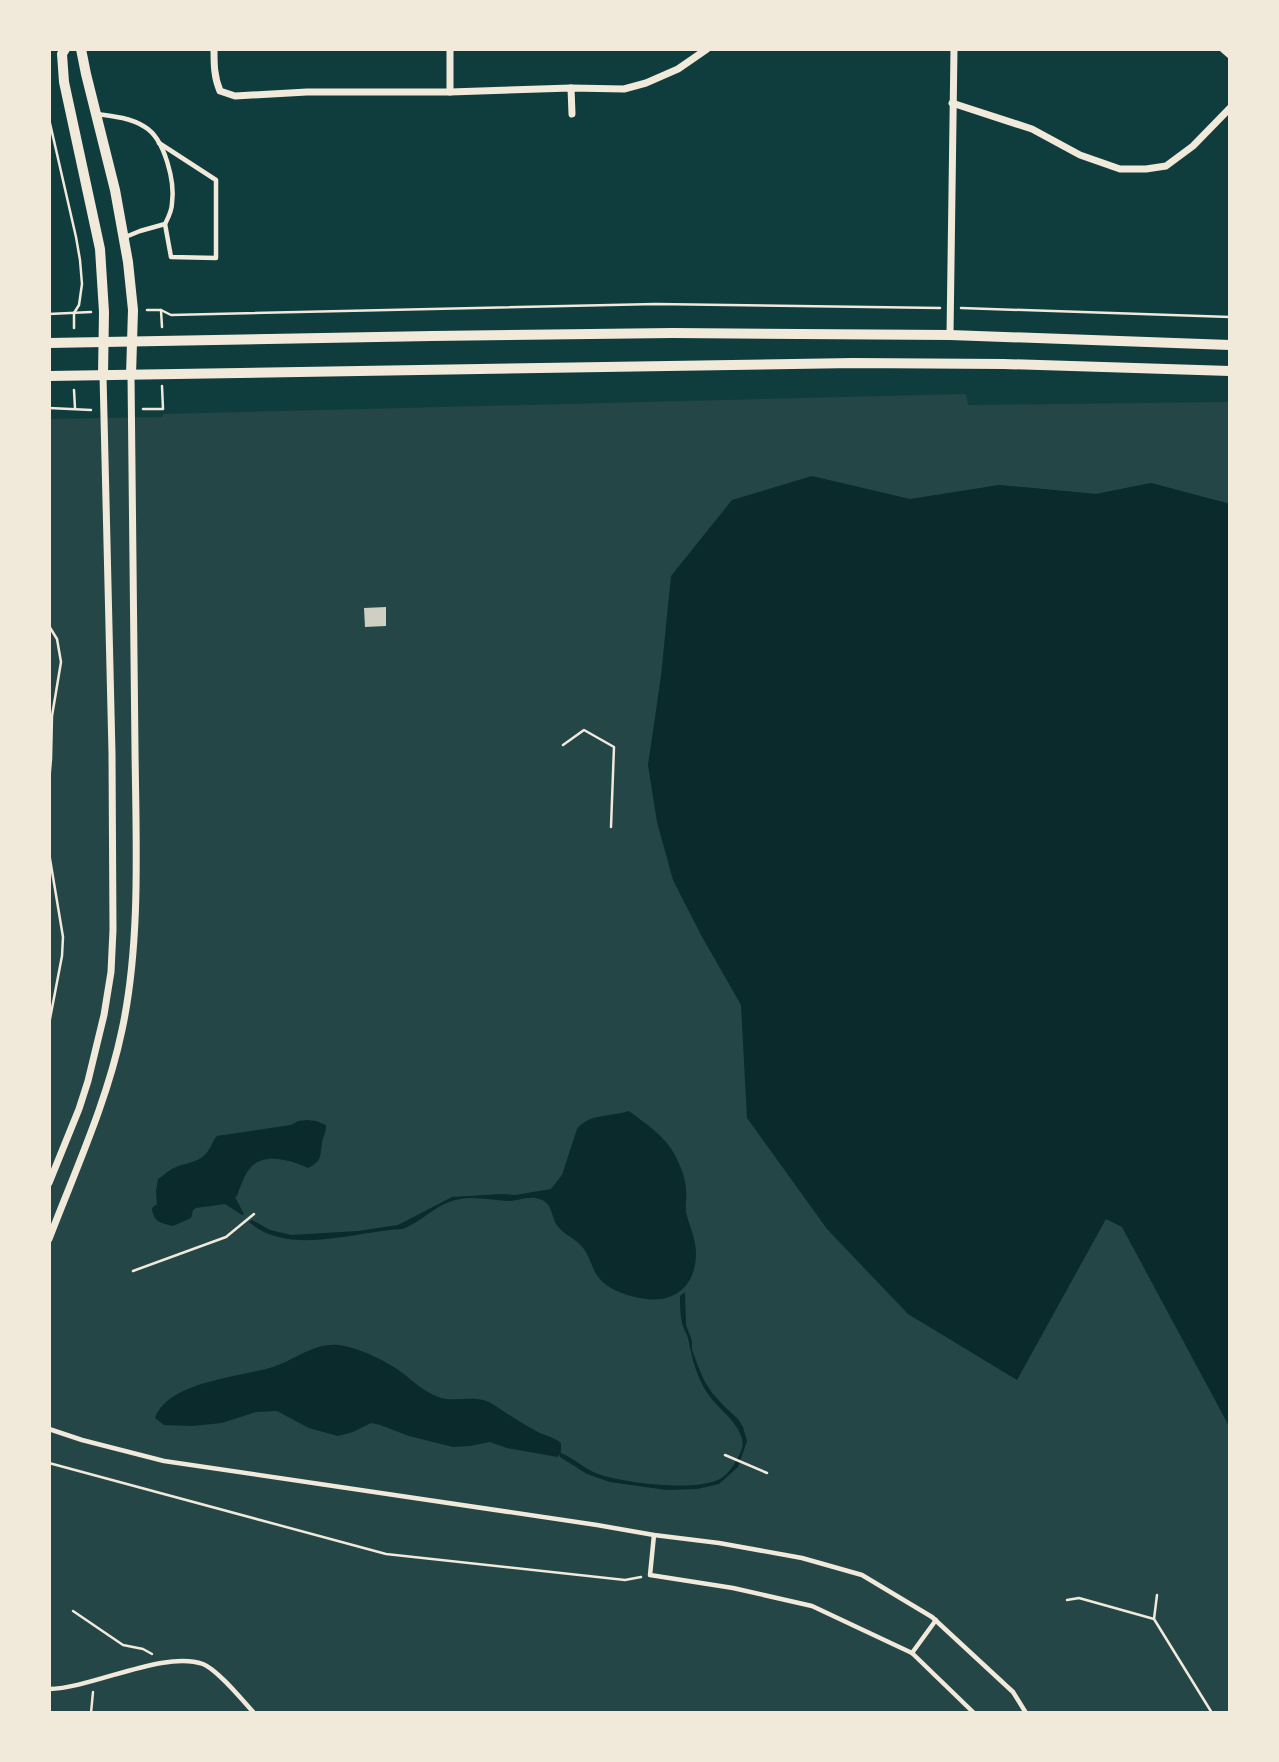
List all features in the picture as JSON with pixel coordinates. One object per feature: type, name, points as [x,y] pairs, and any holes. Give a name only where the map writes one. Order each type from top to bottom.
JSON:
[{"type":"main road","points":[[49,343],[660,333],[950,335],[1230,345]]},
{"type":"main road","points":[[49,376],[839,363],[1004,364],[1230,372]]},
{"type":"street","points":[[49,1183],[79,1108],[97,1048],[108,999],[113,944],[103,290],[100,250],[64,82],[62,54],[65,49]]},
{"type":"street","points":[[49,1239],[113,1068],[130,981],[134,932],[136,843],[131,374],[133,310],[114,190],[81,49]]},
{"type":"street","points":[[215,49],[216,82],[220,91],[235,96],[307,92],[624,89],[678,69],[707,49]]},
{"type":"street","points":[[450,49],[450,92]]},
{"type":"street","points":[[950,335],[954,49]]},
{"type":"street","points":[[1223,49],[1230,55]]},
{"type":"street","points":[[571,88],[572,114]]},
{"type":"street","points":[[953,103],[1032,129],[1080,155],[1120,169],[1166,166],[1193,146],[1230,108]]},
{"type":"lane","points":[[96,114],[132,120],[148,128],[159,143],[168,162],[173,202],[165,224],[171,257],[216,258],[216,180],[159,143]]},
{"type":"lane","points":[[123,238],[165,224]]},
{"type":"lane","points":[[49,1429],[164,1461],[719,1544],[802,1558],[862,1575],[936,1620],[1013,1692],[1026,1713]]},
{"type":"lane","points":[[654,1535],[650,1576],[733,1588],[811,1606],[912,1653],[974,1713]]},
{"type":"lane","points":[[912,1653],[936,1620]]},
{"type":"lane","points":[[49,1689],[93,1682],[178,1660],[205,1664],[234,1689],[254,1713]]},
{"type":"path","points":[[49,119],[76,237],[82,284],[79,305],[74,313],[49,314]]},
{"type":"path","points":[[161,310],[171,315],[656,304],[934,308]]},
{"type":"path","points":[[974,308],[1230,317]]},
{"type":"path","points":[[49,408],[75,408]]},
{"type":"path","points":[[49,626],[57,639],[61,662],[52,716],[49,782]]},
{"type":"path","points":[[563,745],[584,730],[614,747],[611,827]]},
{"type":"path","points":[[49,853],[63,936],[62,956],[49,1024]]},
{"type":"path","points":[[134,1271],[226,1237],[254,1214]]},
{"type":"path","points":[[725,1455],[767,1473]]},
{"type":"path","points":[[49,1463],[386,1554],[625,1580],[650,1576]]},
{"type":"path","points":[[1157,1595],[1154,1619],[1212,1713]]},
{"type":"path","points":[[1067,1600],[1079,1598],[1154,1619]]},
{"type":"path","points":[[73,1611],[123,1644],[143,1649],[167,1662]]},
{"type":"path","points":[[91,1713],[93,1682]]},
{"type":"shaded area","points":[[966,394],[968,405],[1230,402],[1230,504],[1151,483],[1096,494],[999,485],[987,487],[1230,1407],[1230,1713],[49,1713],[49,419]]},
{"type":"shaded area","points":[[812,476],[910,499],[999,485],[1096,494],[1151,483],[1230,504],[1230,1428],[1122,1227],[1106,1219],[1017,1380],[908,1314],[827,1229],[747,1118],[741,1005],[673,880],[657,822],[648,765],[661,676],[671,576],[732,500]]},
{"type":"shaded area","points":[[629,1111],[666,1142],[675,1155],[685,1181],[686,1212],[696,1248],[695,1265],[687,1284],[672,1296],[663,1299],[627,1295],[603,1282],[584,1249],[559,1228],[546,1203],[535,1198],[508,1201],[471,1198],[456,1200],[403,1229],[323,1239],[283,1238],[265,1232],[249,1222],[252,1220],[270,1230],[291,1235],[358,1231],[398,1225],[452,1197],[515,1195],[551,1189],[562,1175],[577,1129],[582,1124],[594,1118]]},
{"type":"shaded area","points":[[307,1120],[326,1125],[318,1161],[308,1168],[277,1159],[255,1164],[246,1174],[235,1197],[244,1214],[225,1204],[196,1208],[191,1218],[173,1226],[161,1223],[154,1216],[152,1208],[157,1204],[158,1179],[172,1169],[196,1161],[208,1151],[217,1136],[291,1125]]},
{"type":"shaded area","points":[[685,1292],[686,1325],[700,1371],[713,1394],[738,1419],[747,1441],[738,1467],[719,1484],[697,1489],[666,1490],[610,1482],[587,1474],[560,1457],[560,1454],[558,1457],[507,1448],[490,1442],[453,1447],[371,1423],[338,1436],[309,1428],[277,1411],[256,1412],[222,1423],[192,1426],[164,1425],[155,1418],[162,1406],[190,1388],[273,1367],[312,1349],[338,1345],[382,1360],[436,1396],[489,1402],[534,1430],[558,1441],[561,1443],[561,1453],[598,1474],[660,1485],[709,1483],[720,1479],[730,1470],[741,1452],[743,1442],[736,1427],[710,1397],[698,1376],[681,1320],[680,1296]]},
{"type":"building","points":[[386,607],[386,626],[365,627],[364,608]]}]
